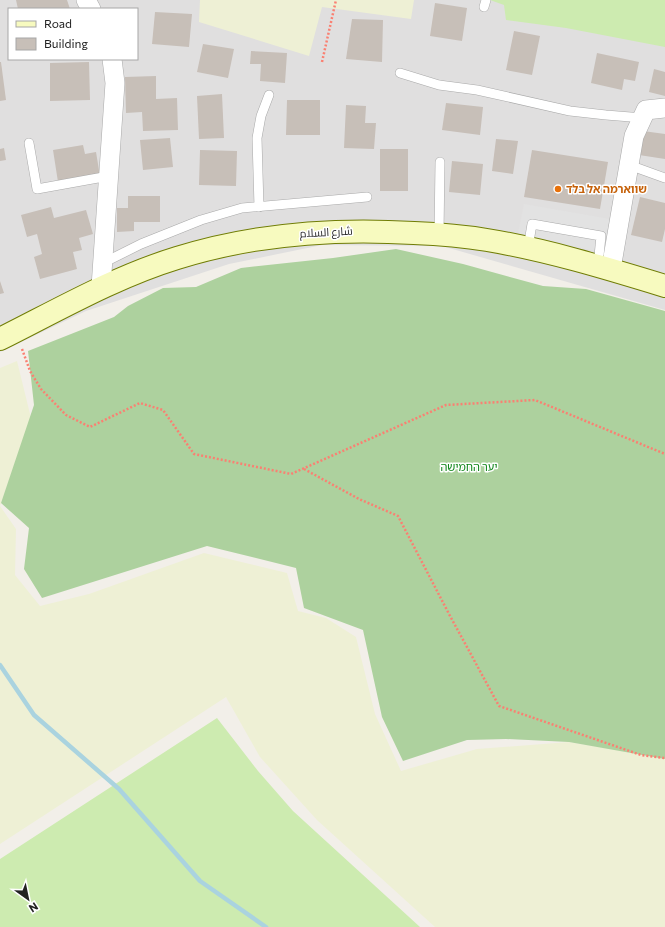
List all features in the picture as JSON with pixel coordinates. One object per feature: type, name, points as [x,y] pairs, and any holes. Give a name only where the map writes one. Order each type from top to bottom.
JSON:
[{"type":"main road","name":"شارع السلام","points":[[8,335],[101,287],[176,258],[241,242],[321,232],[356,230],[392,231],[439,234],[486,240],[528,248],[604,267],[665,286]]},
{"type":"street","points":[[101,287],[115,83],[112,60]]},
{"type":"street","points":[[604,267],[634,136],[646,110],[665,108]]},
{"type":"lane","points":[[400,73],[439,85],[477,90],[570,111],[643,118]]},
{"type":"lane","points":[[259,207],[258,138],[261,116],[269,94]]},
{"type":"lane","points":[[29,143],[37,189],[109,176]]},
{"type":"lane","points":[[439,234],[440,162]]},
{"type":"lane","points":[[628,165],[665,178]]},
{"type":"lane","points":[[103,263],[141,244],[201,220],[242,208],[367,197]]},
{"type":"lane","points":[[528,248],[532,224],[601,236],[604,267]]},
{"type":"path","points":[[322,62],[336,0]]},
{"type":"path","points":[[8,335],[41,389],[66,415],[90,427],[140,403],[163,410],[194,454],[291,474],[446,405],[534,400],[665,454]]},
{"type":"path","points":[[304,469],[359,499],[398,516],[499,706],[641,755],[665,758]]},
{"type":"shaded area","points":[[0,0],[665,0],[665,310],[442,246],[322,245],[229,264],[86,311],[0,352]]},
{"type":"shaded area","points":[[524,204],[610,219],[605,253],[518,234]]},
{"type":"green space","points":[[200,0],[414,0],[411,19],[322,7],[309,56],[199,22]]},
{"type":"green space","points":[[490,0],[665,0],[665,47],[566,28],[506,20],[504,5]]},
{"type":"green space","name":"יער החמישה","points":[[396,249],[463,264],[543,286],[586,289],[665,311],[665,759],[569,742],[506,739],[467,740],[403,761],[382,717],[363,630],[304,608],[296,568],[207,546],[42,598],[24,569],[29,528],[1,503],[34,405],[28,351],[114,317],[128,306],[163,288],[196,287],[241,268],[333,258]]},
{"type":"green space","points":[[17,361],[31,418],[0,506],[0,368]]},
{"type":"green space","points":[[0,506],[16,529],[15,575],[40,606],[89,594],[204,553],[287,573],[298,611],[326,618],[356,637],[375,714],[401,771],[477,749],[569,742],[665,758],[665,927],[435,927],[317,820],[260,757],[226,697],[0,844]]},
{"type":"green space","points":[[217,718],[258,771],[293,811],[420,927],[0,927],[0,859]]},
{"type":"building","points":[[16,0],[67,0],[70,8],[18,8]]},
{"type":"building","points":[[435,3],[467,8],[462,41],[430,36]]},
{"type":"building","points":[[155,12],[192,14],[189,47],[152,44]]},
{"type":"building","points":[[352,19],[383,20],[382,62],[346,59]]},
{"type":"building","points":[[514,31],[540,36],[532,75],[506,70]]},
{"type":"building","points":[[203,44],[234,49],[228,78],[197,72]]},
{"type":"building","points":[[251,51],[287,53],[285,83],[260,81],[261,64],[250,64]]},
{"type":"building","points":[[597,53],[639,62],[635,81],[624,79],[622,90],[591,83]]},
{"type":"building","points":[[0,62],[6,100],[0,101]]},
{"type":"building","points":[[89,62],[90,100],[50,101],[50,63]]},
{"type":"building","points":[[654,69],[665,72],[665,96],[649,92]]},
{"type":"building","points":[[156,76],[156,99],[177,98],[178,130],[143,131],[142,112],[126,113],[125,77]]},
{"type":"building","points":[[222,94],[224,138],[199,139],[197,96]]},
{"type":"building","points":[[287,100],[320,100],[320,135],[286,135]]},
{"type":"building","points":[[446,103],[483,107],[480,135],[442,130]]},
{"type":"building","points":[[346,105],[366,106],[365,123],[376,123],[374,149],[344,148]]},
{"type":"building","points":[[643,131],[665,134],[665,159],[639,155]]},
{"type":"building","points":[[170,138],[173,167],[143,170],[140,140]]},
{"type":"building","points":[[496,139],[518,141],[513,174],[492,171]]},
{"type":"building","points":[[83,145],[85,154],[96,152],[100,176],[58,182],[53,150]]},
{"type":"building","points":[[4,148],[6,160],[0,161],[0,149]]},
{"type":"building","points":[[380,149],[408,149],[408,191],[380,191]]},
{"type":"building","points":[[200,150],[237,151],[236,186],[199,185]]},
{"type":"building","points":[[532,150],[608,162],[600,209],[524,197]]},
{"type":"building","points":[[452,161],[483,164],[480,195],[449,192]]},
{"type":"building","points":[[128,196],[160,196],[160,222],[134,222],[134,231],[117,232],[117,208],[128,208]]},
{"type":"building","points":[[640,197],[665,203],[665,229],[662,242],[631,235]]},
{"type":"building","points":[[51,207],[54,218],[86,210],[93,234],[79,238],[82,250],[73,252],[77,269],[40,279],[34,257],[42,254],[37,234],[27,237],[21,215]]},
{"type":"building","points":[[0,281],[4,293],[0,294]]},
{"type":"waterway","points":[[0,665],[34,715],[119,789],[200,881],[266,927]]},
{"type":"place","name":"שווארמה אל בלד","points":[[558,189]]}]
